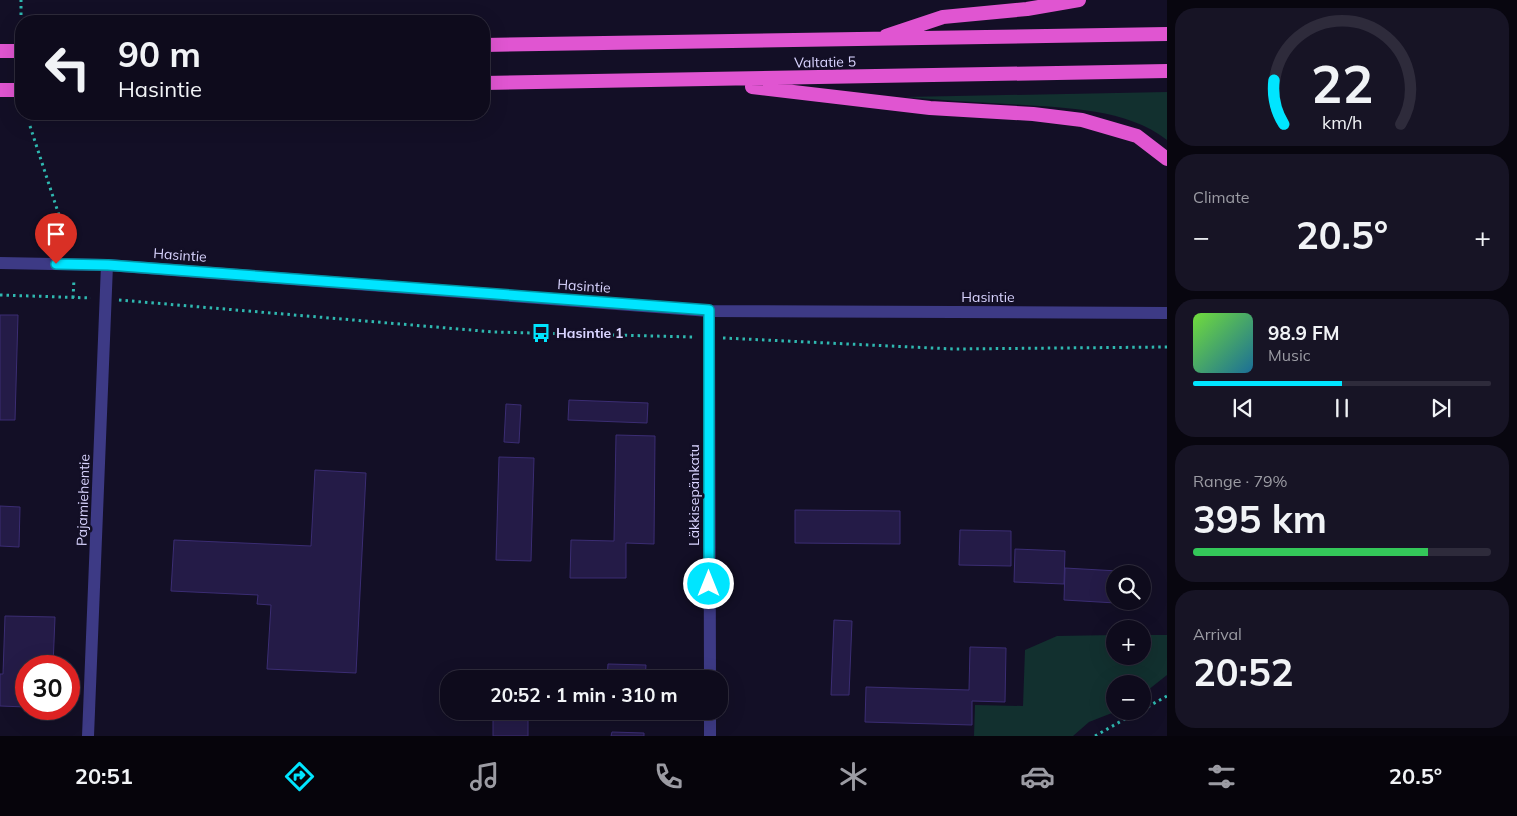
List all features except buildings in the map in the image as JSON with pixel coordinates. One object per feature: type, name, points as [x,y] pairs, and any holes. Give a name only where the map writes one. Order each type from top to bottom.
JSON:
[{"type":"highway","points":[[872,40],[943,17],[1027,9],[1079,0]]},
{"type":"highway","name":"Valtatie 5","points":[[490,45],[1167,34]]},
{"type":"highway","points":[[0,51],[15,51]]},
{"type":"highway","name":"Valtatie 5","points":[[490,84],[1167,71]]},
{"type":"highway","points":[[701,80],[930,108],[1034,114],[1082,120],[1137,136],[1167,159]]},
{"type":"highway","points":[[0,90],[15,90]]},
{"type":"street","name":"Hasintie","points":[[0,263],[108,265],[709,310],[1167,313]]},
{"type":"street","name":"Pajamiehentie","points":[[88,736],[108,265]]},
{"type":"street","name":"Läkkisepänkatu","points":[[709,310],[710,670]]},
{"type":"street","points":[[710,720],[710,736]]},
{"type":"path","points":[[21,0],[21,15]]},
{"type":"path","points":[[30,126],[75,264],[73,298]]},
{"type":"path","points":[[0,295],[106,299],[494,332],[709,337],[953,349],[1167,347]]},
{"type":"path","points":[[1151,705],[1167,696]]},
{"type":"path","points":[[1095,736],[1123,720]]},
{"type":"green space","points":[[1167,92],[1167,140],[1150,129],[1132,121],[1091,111],[905,97]]},
{"type":"green space","points":[[1106,635],[1106,665],[1151,665],[1151,635],[1167,635],[1167,675],[1151,688],[1151,675],[1106,675],[1106,715],[1089,722],[1073,736],[974,736],[975,705],[1023,706],[1025,650],[1057,636]]},
{"type":"place","name":"Hasintie 1","points":[[541,333]]},
{"type":"route","points":[[56,264],[108,265],[709,310],[709,584]]}]
